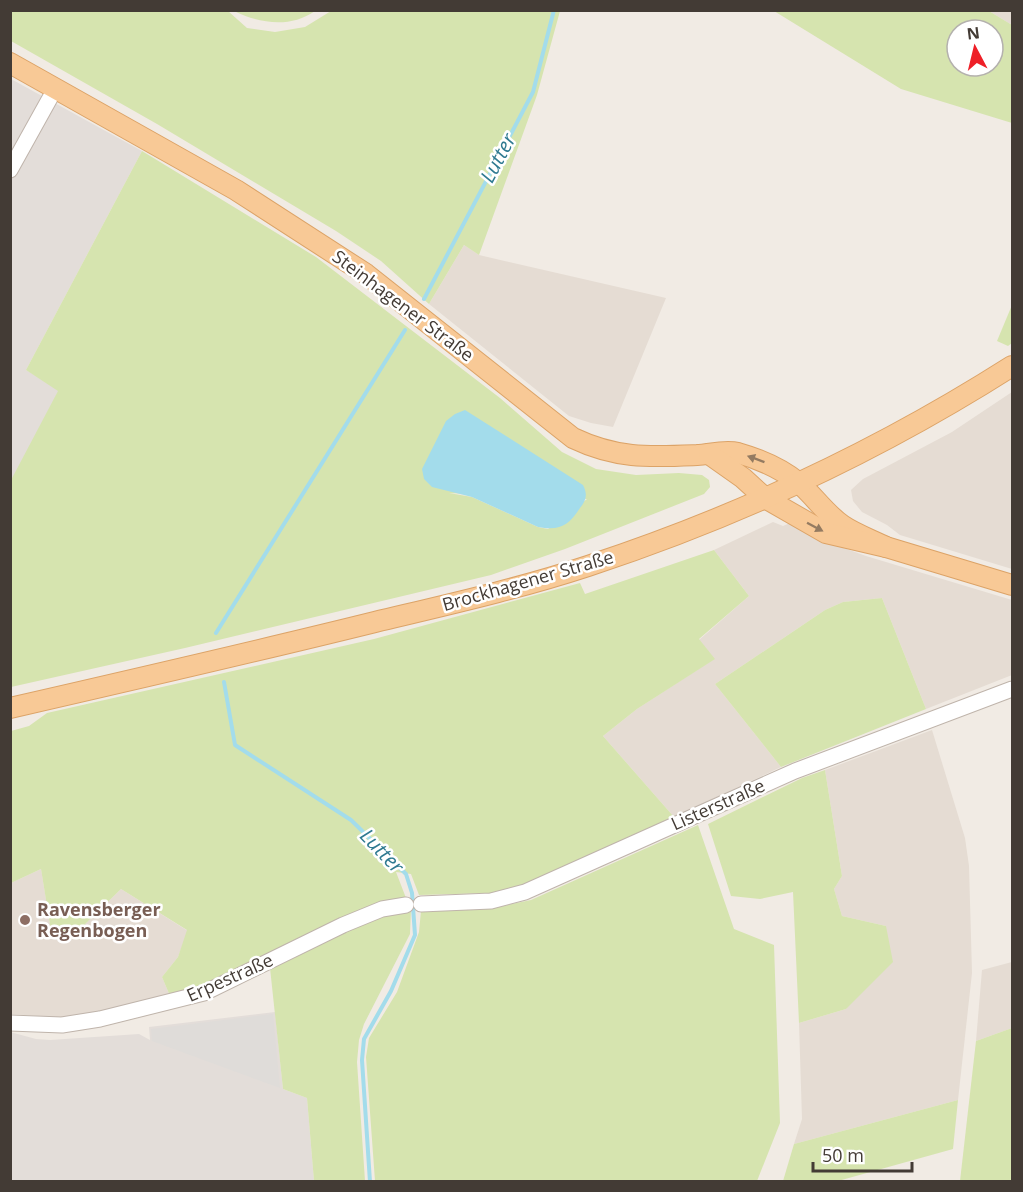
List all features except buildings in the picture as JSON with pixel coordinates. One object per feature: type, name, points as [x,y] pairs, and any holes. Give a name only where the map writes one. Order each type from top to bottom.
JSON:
[{"type":"main road","name":"Steinhagener Straße","points":[[10,63],[236,190],[366,274],[573,438],[596,449],[617,454],[654,456],[726,452],[752,457],[799,483],[842,525],[886,547]]},
{"type":"main road","name":"Brockhagener Straße","points":[[10,708],[231,658],[509,590],[619,555],[765,498],[841,464],[901,432],[1012,366]]},
{"type":"main road","name":"Steinhagener Straße","points":[[709,454],[743,478],[765,498],[826,533],[886,547],[1012,585]]},
{"type":"street","points":[[10,170],[55,89]]},
{"type":"street","name":"Listerstraße","points":[[413,905],[491,901],[525,892],[795,771],[1012,689]]},
{"type":"street","name":"Erpestraße","points":[[10,1023],[62,1025],[100,1019],[204,993],[343,925],[382,909],[413,905]]},
{"type":"shaded area","points":[[989,11],[1012,11],[1012,25],[1005,21],[1005,18],[1000,18]]},
{"type":"shaded area","points":[[11,79],[142,151],[26,370],[59,390],[11,482]]},
{"type":"shaded area","points":[[464,245],[479,255],[666,298],[613,427],[569,416],[429,304]]},
{"type":"shaded area","points":[[1012,392],[1012,569],[900,535],[887,525],[862,512],[853,501],[851,490],[863,479],[952,432]]},
{"type":"shaded area","points":[[773,522],[783,526],[790,523],[822,540],[866,556],[1012,600],[1012,675],[926,709],[882,598],[843,602],[825,610],[715,684],[781,767],[674,817],[603,736],[637,709],[714,659],[699,640],[749,596],[714,550]]},
{"type":"shaded area","points":[[932,730],[965,838],[969,866],[972,973],[958,1100],[794,1144],[802,1119],[799,1023],[846,1009],[886,926],[842,916],[834,889],[842,876],[825,770]]},
{"type":"shaded area","points":[[41,869],[52,936],[77,932],[121,889],[188,931],[178,957],[162,977],[170,996],[100,1014],[66,1018],[11,1014],[11,883]]},
{"type":"shaded area","points":[[1012,962],[1012,1028],[976,1041],[982,970]]},
{"type":"shaded area","points":[[275,1012],[283,1089],[307,1098],[314,1181],[11,1181],[10,1032],[50,1040],[139,1034],[150,1040],[149,1027]]},
{"type":"shaded area","points":[[273,1014],[280,1088],[152,1041],[151,1029]]},
{"type":"green space","points":[[315,10],[306,16],[286,22],[254,19],[234,11]]},
{"type":"green space","points":[[10,11],[228,11],[247,28],[275,32],[305,27],[331,11],[560,11],[537,95],[479,255],[464,245],[429,304],[381,261],[336,231],[157,124],[11,41]]},
{"type":"green space","points":[[774,11],[989,11],[1000,18],[945,18],[945,78],[1005,78],[1005,21],[1012,25],[1012,123],[901,89]]},
{"type":"green space","points":[[142,151],[316,257],[500,398],[562,452],[596,469],[636,475],[679,473],[702,475],[709,480],[710,487],[704,494],[565,549],[491,575],[11,687],[10,482],[58,391],[26,370]],"holes":[[[449,493],[587,499],[548,529],[538,527],[472,497]]]},
{"type":"green space","points":[[1012,305],[1012,343],[1008,346],[997,341]]},
{"type":"green space","points":[[714,550],[749,596],[699,639],[715,659],[637,709],[603,736],[674,817],[521,888],[491,893],[419,895],[411,874],[396,872],[406,898],[201,988],[170,996],[162,977],[178,957],[187,930],[121,889],[77,932],[52,937],[41,869],[11,883],[11,731],[29,726],[47,713],[374,639],[580,583],[585,594]]},
{"type":"green space","points":[[882,598],[926,709],[781,767],[715,684],[825,610],[843,602]]},
{"type":"green space","points":[[825,770],[842,876],[834,889],[842,916],[886,926],[893,962],[846,1009],[799,1023],[793,892],[760,899],[731,896],[708,824],[802,778]]},
{"type":"green space","points":[[698,825],[734,929],[774,945],[780,1123],[757,1181],[375,1181],[366,1057],[369,1038],[397,992],[419,932],[421,911],[493,908],[531,900]]},
{"type":"green space","points":[[411,909],[410,934],[364,1024],[359,1040],[357,1062],[365,1181],[314,1181],[307,1098],[283,1089],[270,968],[383,913]]},
{"type":"green space","points":[[1012,1028],[1012,1181],[960,1181],[976,1041]]},
{"type":"green space","points":[[958,1100],[953,1149],[838,1181],[783,1181],[794,1144]]},
{"type":"water","points":[[465,410],[583,485],[585,500],[567,523],[552,528],[538,527],[472,497],[432,487],[424,479],[422,469],[446,421]]},
{"type":"waterway","name":"Lutter","points":[[424,299],[533,92],[554,10]]},
{"type":"waterway","name":"Lutter","points":[[216,633],[405,330]]},
{"type":"waterway","name":"Lutter","points":[[224,682],[235,745],[351,820],[406,874],[412,893],[415,935],[391,991],[364,1039],[362,1060],[370,1182]]},
{"type":"place","name":"Ravensberger Regenbogen","points":[[25,920]]}]
